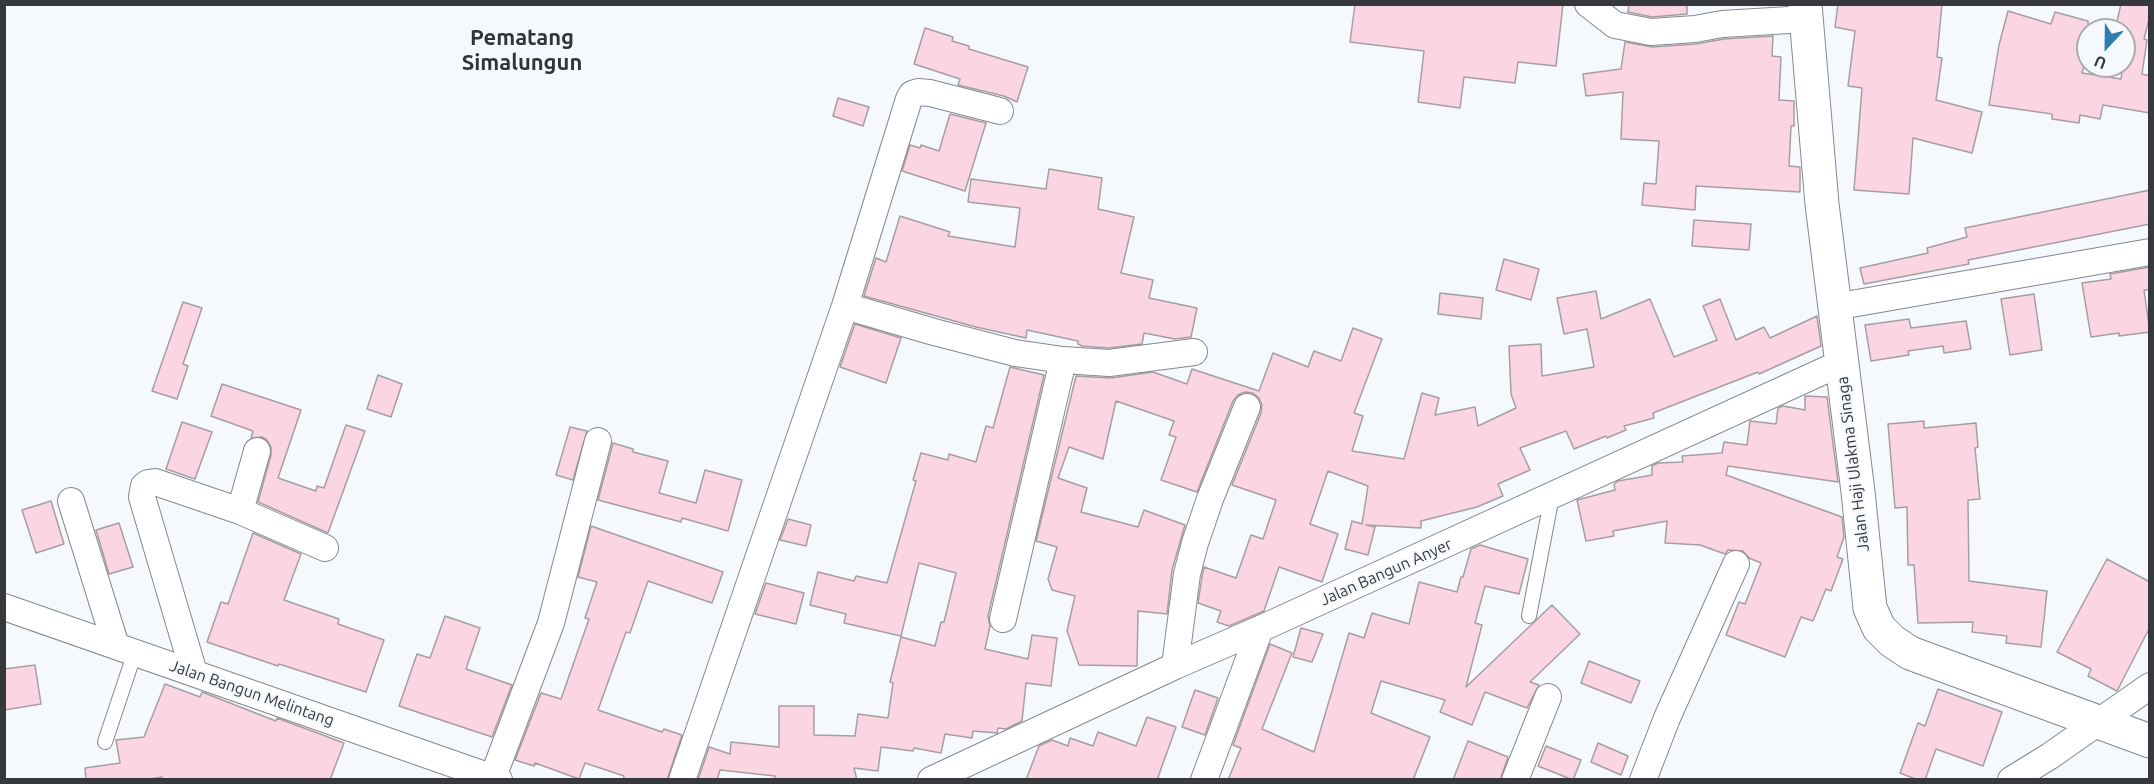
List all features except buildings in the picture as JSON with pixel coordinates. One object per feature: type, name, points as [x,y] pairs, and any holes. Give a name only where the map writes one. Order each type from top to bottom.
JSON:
[{"type":"main road","name":"Jalan Haji Ulakma Sinaga","points":[[1805,12],[1822,204],[1870,608],[1879,628],[1892,641],[1910,653],[2150,741]]},
{"type":"street","points":[[1588,4],[1615,25],[1651,32],[1695,29],[1805,12]]},
{"type":"street","points":[[682,780],[845,306],[912,94],[930,93],[1000,111]]},
{"type":"street","points":[[1834,307],[2150,252]]},
{"type":"street","points":[[845,306],[933,332],[1015,352],[1063,360],[1109,363],[1194,352]]},
{"type":"street","points":[[1003,619],[1063,360]]},
{"type":"street","name":"Jalan Bangun Anyer","points":[[931,780],[973,770],[1175,666],[1841,363]]},
{"type":"street","points":[[1175,666],[1187,574],[1192,554],[1210,499],[1247,407]]},
{"type":"street","points":[[496,778],[551,622],[598,441]]},
{"type":"street","points":[[240,511],[256,451]]},
{"type":"street","points":[[194,673],[142,497],[142,491],[148,483],[155,482],[240,511],[326,548]]},
{"type":"street","points":[[71,501],[126,649]]},
{"type":"street","points":[[1643,780],[1667,718],[1736,564]]},
{"type":"street","name":"Jalan Bangun Melintang","points":[[4,606],[496,778]]},
{"type":"street","points":[[1204,780],[1260,629]]},
{"type":"street","points":[[2011,780],[2050,756],[2150,686]]},
{"type":"street","points":[[1515,780],[1548,697]]},
{"type":"lane","points":[[1529,616],[1552,496]]},
{"type":"lane","points":[[105,742],[126,649]]},
{"type":"district","name":"Pematang Simalungun","points":[[522,50]]}]
